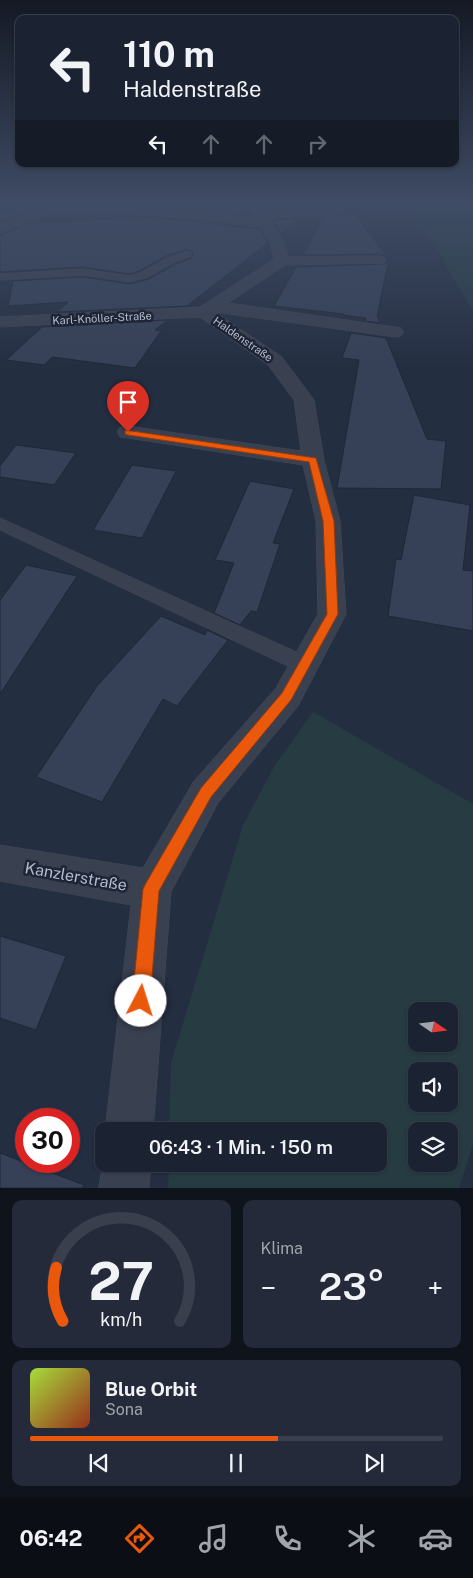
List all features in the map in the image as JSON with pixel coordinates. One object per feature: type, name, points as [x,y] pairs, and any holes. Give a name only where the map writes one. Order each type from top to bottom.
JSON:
[{"type":"street","points":[[281,257],[282,261],[379,260]]},
{"type":"street","name":"Haldenstraße","points":[[209,309],[282,261]]},
{"type":"street","name":"Haldenstraße","points":[[209,309],[395,332]]},
{"type":"street","name":"Haldenstraße","points":[[130,1122],[152,889],[206,792],[287,697],[332,614],[328,521],[313,460],[304,400],[275,361],[209,309]]},
{"type":"street","name":"Karl-Knöller-Straße","points":[[0,322],[209,309]]},
{"type":"street","points":[[128,432],[313,460]]},
{"type":"street","name":"Kanzlerstraße","points":[[0,863],[152,889]]},
{"type":"street","points":[[124,1188],[125,1172]]},
{"type":"lane","points":[[0,278],[82,272],[130,279],[144,275],[178,257]]},
{"type":"lane","points":[[0,523],[304,665]]},
{"type":"green space","points":[[441,257],[473,257],[473,311]]},
{"type":"green space","points":[[313,712],[473,804],[473,1144],[459,1188],[168,1188],[169,1172],[387,1172],[387,1122],[169,1122],[171,1063],[243,825],[275,765]]},
{"type":"building","points":[[0,257],[163,257],[130,274],[82,267],[0,272]]},
{"type":"building","points":[[249,257],[187,306],[57,312],[68,302],[8,306],[13,281],[82,277],[130,284],[149,279],[176,264],[192,258]]},
{"type":"building","points":[[386,257],[389,259],[377,316],[380,323],[365,321],[366,318],[344,314],[274,306],[296,267],[386,264],[388,259]]},
{"type":"building","points":[[168,320],[155,330],[161,331],[135,368],[52,357],[44,365],[6,360],[42,327]]},
{"type":"building","points":[[351,333],[386,338],[427,439],[446,441],[441,489],[337,488],[359,360],[342,358]]},
{"type":"building","points":[[16,445],[76,453],[54,485],[0,477],[0,466]]},
{"type":"building","points":[[132,465],[176,471],[142,538],[93,530]]},
{"type":"building","points":[[250,481],[294,489],[273,543],[280,544],[257,612],[251,611],[240,625],[214,613],[234,563],[215,560]]},
{"type":"building","points":[[414,495],[470,505],[463,570],[473,571],[473,631],[388,616],[396,559],[401,560]]},
{"type":"building","points":[[26,565],[77,576],[0,694],[0,600]]},
{"type":"building","points":[[161,616],[205,635],[207,630],[228,640],[177,706],[163,699],[102,802],[36,777],[97,686]]},
{"type":"building","points":[[0,936],[66,956],[36,1030],[0,1018]]},
{"type":"building","points":[[0,1153],[15,1159],[15,1173],[52,1173],[84,1185],[83,1188],[0,1188]]},
{"type":"route","points":[[128,432],[313,460],[328,521],[332,614],[287,697],[206,792],[152,889],[141,1001]]}]
